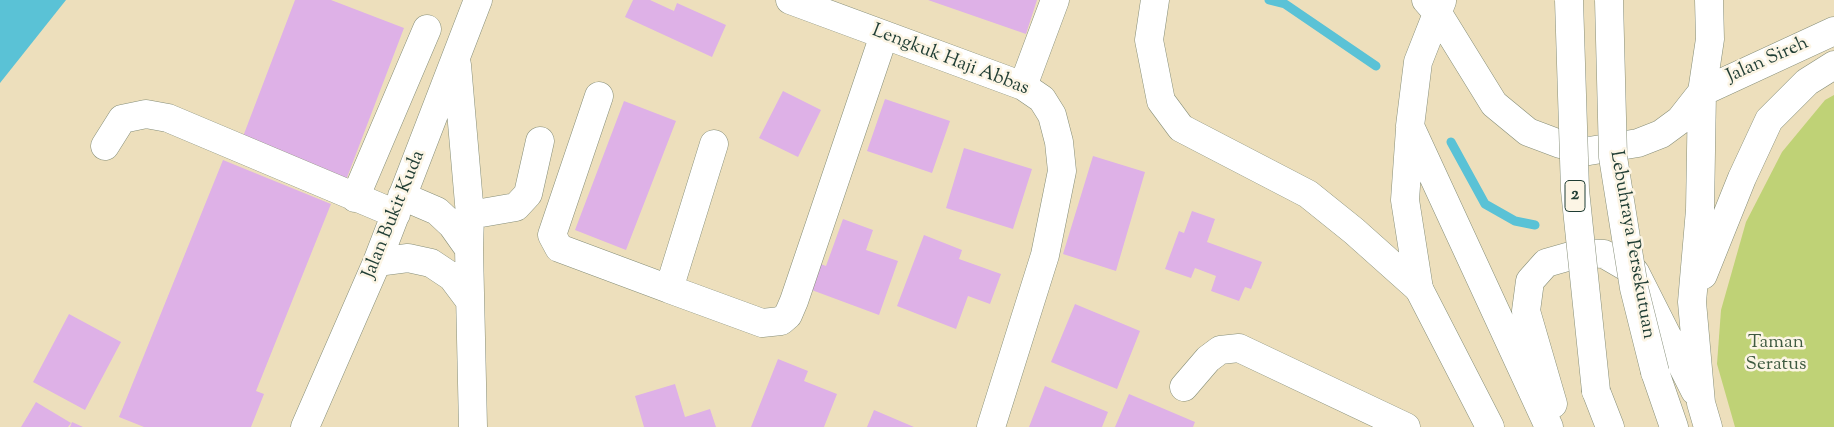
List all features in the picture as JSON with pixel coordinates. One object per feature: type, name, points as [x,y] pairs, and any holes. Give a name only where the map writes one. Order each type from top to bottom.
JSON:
[{"type":"main road","name":"Jalan Bukit Kuda","points":[[305,427],[377,262],[478,0]]},
{"type":"main road","name":"Lengkuk Haji Abbas","points":[[790,0],[849,10],[884,35],[1023,86],[1042,99],[1052,115],[1059,142],[1062,171],[1045,255],[991,427]]},
{"type":"main road","points":[[1023,86],[1055,0]]},
{"type":"main road","points":[[1156,0],[1149,40],[1161,101],[1181,128],[1308,194],[1354,231],[1419,289]]},
{"type":"main road","name":"2","points":[[1569,0],[1575,190],[1596,391],[1610,427]]},
{"type":"main road","name":"Lebuhraya Persekutuan","points":[[1609,0],[1613,157],[1634,288],[1655,372],[1674,427]]},
{"type":"main road","points":[[1704,415],[1692,302],[1700,210],[1702,92],[1710,39],[1710,0]]},
{"type":"main road","points":[[1435,5],[1418,62],[1410,126],[1405,200],[1419,289],[1490,427]]},
{"type":"main road","points":[[1435,5],[1494,104],[1528,132],[1560,144],[1589,151],[1638,143],[1661,134],[1680,120],[1702,92]]},
{"type":"main road","points":[[355,198],[427,29]]},
{"type":"main road","name":"Jalan Sireh","points":[[1702,92],[1834,32]]},
{"type":"main road","points":[[599,96],[552,236],[560,248],[762,323],[781,321],[788,315],[884,35]]},
{"type":"main road","points":[[457,58],[470,215],[473,427]]},
{"type":"main road","points":[[1692,302],[1742,178],[1768,120],[1807,82],[1834,65]]},
{"type":"main road","points":[[105,146],[122,119],[146,114],[168,118],[355,198],[437,211],[452,225],[469,249]]},
{"type":"main road","points":[[1410,126],[1549,427]]},
{"type":"main road","points":[[470,215],[516,207],[528,194],[540,141]]},
{"type":"main road","points":[[669,289],[714,144]]},
{"type":"main road","points":[[1559,427],[1526,311],[1530,281],[1546,263],[1581,253],[1604,254],[1635,272],[1704,415]]},
{"type":"main road","points":[[377,262],[408,258],[431,263],[452,277],[470,301]]},
{"type":"main road","points":[[1184,387],[1208,359],[1220,350],[1239,348],[1406,427]]},
{"type":"green space","name":"Taman Seratus","points":[[1834,95],[1834,427],[1735,427],[1717,364],[1721,310],[1746,222],[1782,152],[1825,100]]},
{"type":"water","points":[[0,0],[66,0],[0,83]]},
{"type":"building","points":[[295,0],[331,0],[404,28],[343,188],[239,147]]},
{"type":"building","points":[[633,0],[650,0],[674,11],[677,3],[726,25],[712,57],[625,17]]},
{"type":"building","points":[[928,0],[1037,0],[1026,34]]},
{"type":"building","points":[[783,91],[821,110],[798,157],[759,138]]},
{"type":"building","points":[[885,99],[950,121],[932,173],[867,151]]},
{"type":"building","points":[[624,101],[676,121],[626,250],[575,230]]},
{"type":"building","points":[[964,148],[1032,169],[1013,229],[946,208]]},
{"type":"building","points":[[1093,156],[1145,172],[1116,271],[1063,254]]},
{"type":"building","points":[[223,160],[331,204],[256,391],[264,394],[251,427],[144,427],[119,417]]},
{"type":"building","points":[[1192,211],[1215,219],[1207,242],[1262,262],[1251,289],[1245,287],[1239,301],[1211,291],[1216,276],[1195,268],[1191,278],[1165,269],[1179,231],[1184,233]]},
{"type":"building","points":[[843,219],[873,230],[866,250],[898,261],[879,315],[809,289],[818,263],[826,266]]},
{"type":"building","points":[[924,235],[962,250],[959,259],[1001,274],[990,304],[968,296],[956,329],[897,306]]},
{"type":"building","points":[[1075,304],[1140,331],[1117,389],[1051,362]]},
{"type":"building","points":[[69,314],[121,342],[85,410],[33,382]]},
{"type":"building","points":[[778,359],[808,371],[804,381],[837,394],[824,427],[751,427]]},
{"type":"building","points":[[675,384],[685,417],[710,409],[716,427],[644,427],[635,396]]},
{"type":"building","points":[[1045,386],[1108,412],[1102,427],[1029,427]]},
{"type":"building","points":[[1129,394],[1195,422],[1193,427],[1115,427]]},
{"type":"building","points":[[36,402],[71,423],[68,427],[21,427]]},
{"type":"building","points":[[874,410],[914,427],[867,427]]},
{"type":"building","points":[[72,422],[83,427],[70,427]]},
{"type":"waterway","points":[[1269,0],[1285,4],[1376,66]]},
{"type":"waterway","points":[[1451,142],[1485,204],[1515,221],[1535,225]]}]
